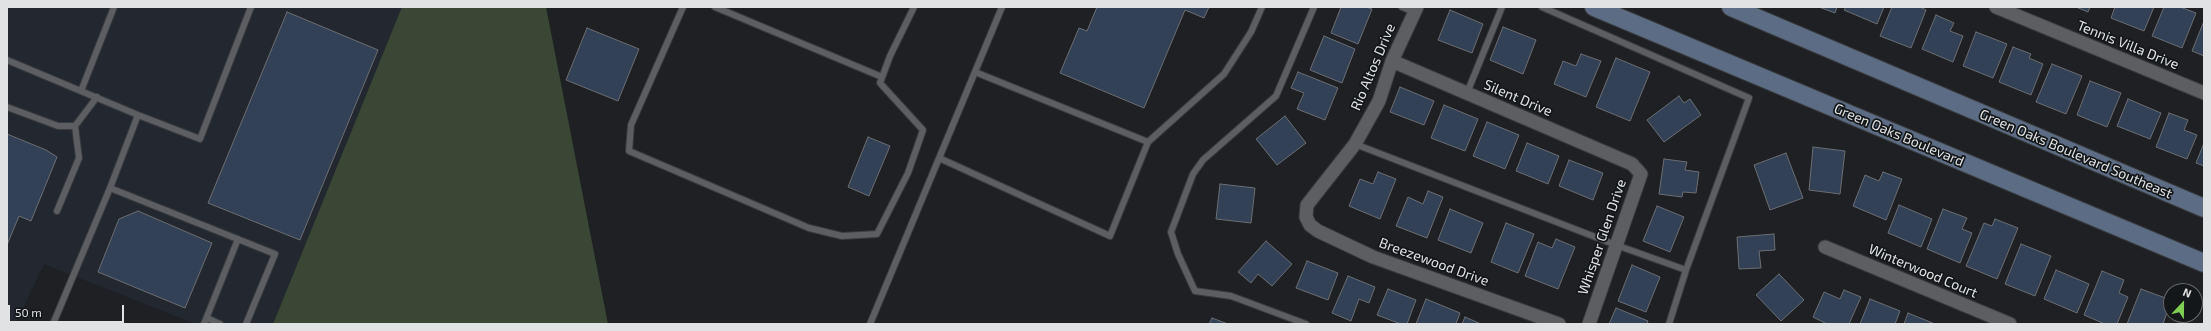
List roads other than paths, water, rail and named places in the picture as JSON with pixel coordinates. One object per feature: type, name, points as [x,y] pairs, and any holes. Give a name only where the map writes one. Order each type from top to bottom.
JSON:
[{"type":"main road","name":"Green Oaks Boulevard","points":[[1594,7],[2204,263]]},
{"type":"main road","name":"Green Oaks Boulevard Southeast","points":[[1731,7],[2204,208]]},
{"type":"street","name":"Tennis Villa Drive","points":[[1996,7],[2017,11],[2204,93]]},
{"type":"street","name":"Rio Altos Drive","points":[[1306,217],[1307,205],[1355,144],[1379,101],[1411,9]]},
{"type":"street","name":"Silent Drive","points":[[1392,61],[1632,164]]},
{"type":"street","name":"Whisper Glen Drive","points":[[1589,324],[1641,174],[1632,164]]},
{"type":"street","name":"Breezewood Drive","points":[[1306,217],[1310,225],[1318,231],[1373,257],[1559,324]]},
{"type":"street","name":"Winterwood Court","points":[[1825,247],[2010,324]]},
{"type":"lane","points":[[81,91],[114,7]]},
{"type":"lane","points":[[7,60],[138,115],[200,139],[251,7]]},
{"type":"lane","points":[[675,7],[682,8],[631,125],[629,151],[809,228],[842,236],[877,234],[908,173],[923,130],[880,83],[890,56],[914,7]]},
{"type":"lane","points":[[715,7],[882,77]]},
{"type":"lane","points":[[870,324],[1002,7]]},
{"type":"lane","points":[[939,158],[1110,236],[1148,142],[1224,74],[1251,32],[1262,7]]},
{"type":"lane","points":[[1306,324],[1231,296],[1195,291],[1178,254],[1171,232],[1193,174],[1203,160],[1276,96],[1314,7]]},
{"type":"lane","points":[[1467,93],[1502,7]]},
{"type":"lane","points":[[1542,7],[1749,98],[1686,270],[1668,324]]},
{"type":"lane","points":[[975,72],[1148,142]]},
{"type":"lane","points":[[57,211],[79,158],[75,126],[97,97]]},
{"type":"lane","points":[[7,107],[58,126],[75,126]]},
{"type":"lane","points":[[53,324],[110,188],[138,115]]},
{"type":"lane","points":[[1355,144],[1616,245],[1686,270]]},
{"type":"lane","points":[[110,188],[275,254],[246,324]]},
{"type":"lane","points":[[220,324],[205,321],[238,240]]}]
